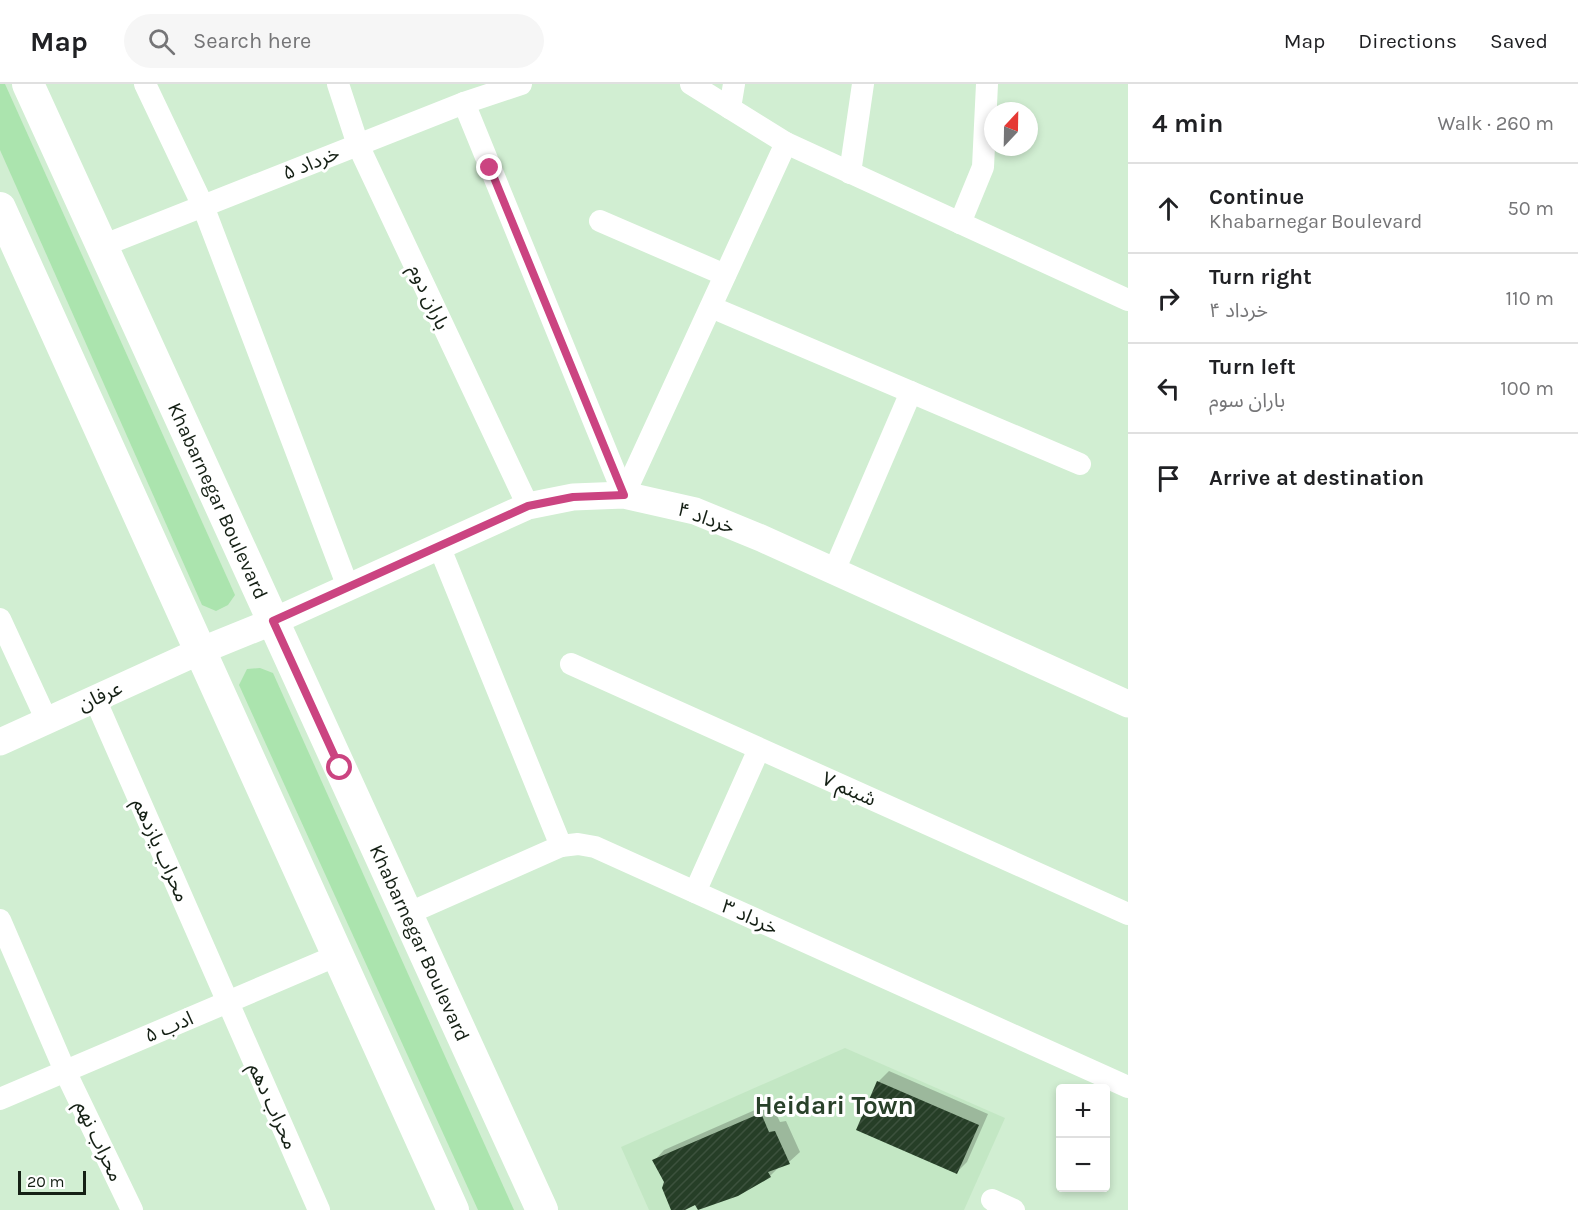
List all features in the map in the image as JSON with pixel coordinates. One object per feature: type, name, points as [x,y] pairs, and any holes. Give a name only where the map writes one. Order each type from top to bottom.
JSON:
[{"type":"main road","name":"Khabarnegar Boulevard","points":[[28,84],[542,1210]]},
{"type":"main road","points":[[0,208],[453,1210]]},
{"type":"street","points":[[145,84],[203,206],[348,587]]},
{"type":"street","name":"باران دوم","points":[[338,84],[358,145],[528,506]]},
{"type":"street","name":"خرداد ۵","points":[[102,246],[464,103],[521,84]]},
{"type":"street","points":[[691,84],[786,143],[1128,300]]},
{"type":"street","points":[[730,108],[734,84]]},
{"type":"street","points":[[850,173],[863,84]]},
{"type":"street","points":[[960,223],[983,167],[987,84]]},
{"type":"street","points":[[464,103],[624,495]]},
{"type":"street","points":[[624,495],[786,143]]},
{"type":"street","points":[[600,221],[725,274]]},
{"type":"street","points":[[711,307],[1080,464]]},
{"type":"street","points":[[834,571],[911,392]]},
{"type":"street","name":"خرداد ۴","points":[[273,621],[528,506],[573,497],[624,495],[695,511],[1128,704]]},
{"type":"street","points":[[439,546],[561,846]]},
{"type":"street","points":[[0,619],[47,720]]},
{"type":"street","name":"عرفان","points":[[0,742],[200,651],[273,621]]},
{"type":"street","name":"شبنم ۷","points":[[571,664],[1128,914]]},
{"type":"street","name":"محراب یازدهم","points":[[95,699],[227,1002]]},
{"type":"street","points":[[695,892],[759,749]]},
{"type":"street","name":"خرداد ۳","points":[[407,914],[561,846],[578,844],[595,847],[1128,1087]]},
{"type":"street","name":"محراب نهم","points":[[0,920],[65,1071],[132,1210]]},
{"type":"street","name":"ادب ۵","points":[[0,1099],[338,955]]},
{"type":"street","name":"محراب دهم","points":[[227,1002],[319,1210]]},
{"type":"street","points":[[993,1200],[1014,1210]]},
{"type":"shaded area","points":[[0,84],[5,84],[235,595],[228,605],[216,611],[202,605],[0,150]]},
{"type":"shaded area","points":[[260,668],[273,673],[514,1210],[478,1210],[239,685],[247,669]]},
{"type":"shaded area","points":[[845,1048],[1005,1118],[964,1210],[649,1210],[621,1147]]},
{"type":"building","points":[[877,1081],[979,1125],[957,1174],[856,1130]]},
{"type":"building","points":[[761,1113],[769,1132],[775,1131],[790,1164],[768,1172],[771,1177],[738,1196],[698,1210],[695,1205],[685,1210],[671,1210],[662,1188],[664,1182],[652,1160]]},
{"type":"district","name":"Heidari Town","points":[[834,1105]]},
{"type":"route","points":[[340,768],[273,621],[528,506],[573,497],[624,495],[490,168]]}]
